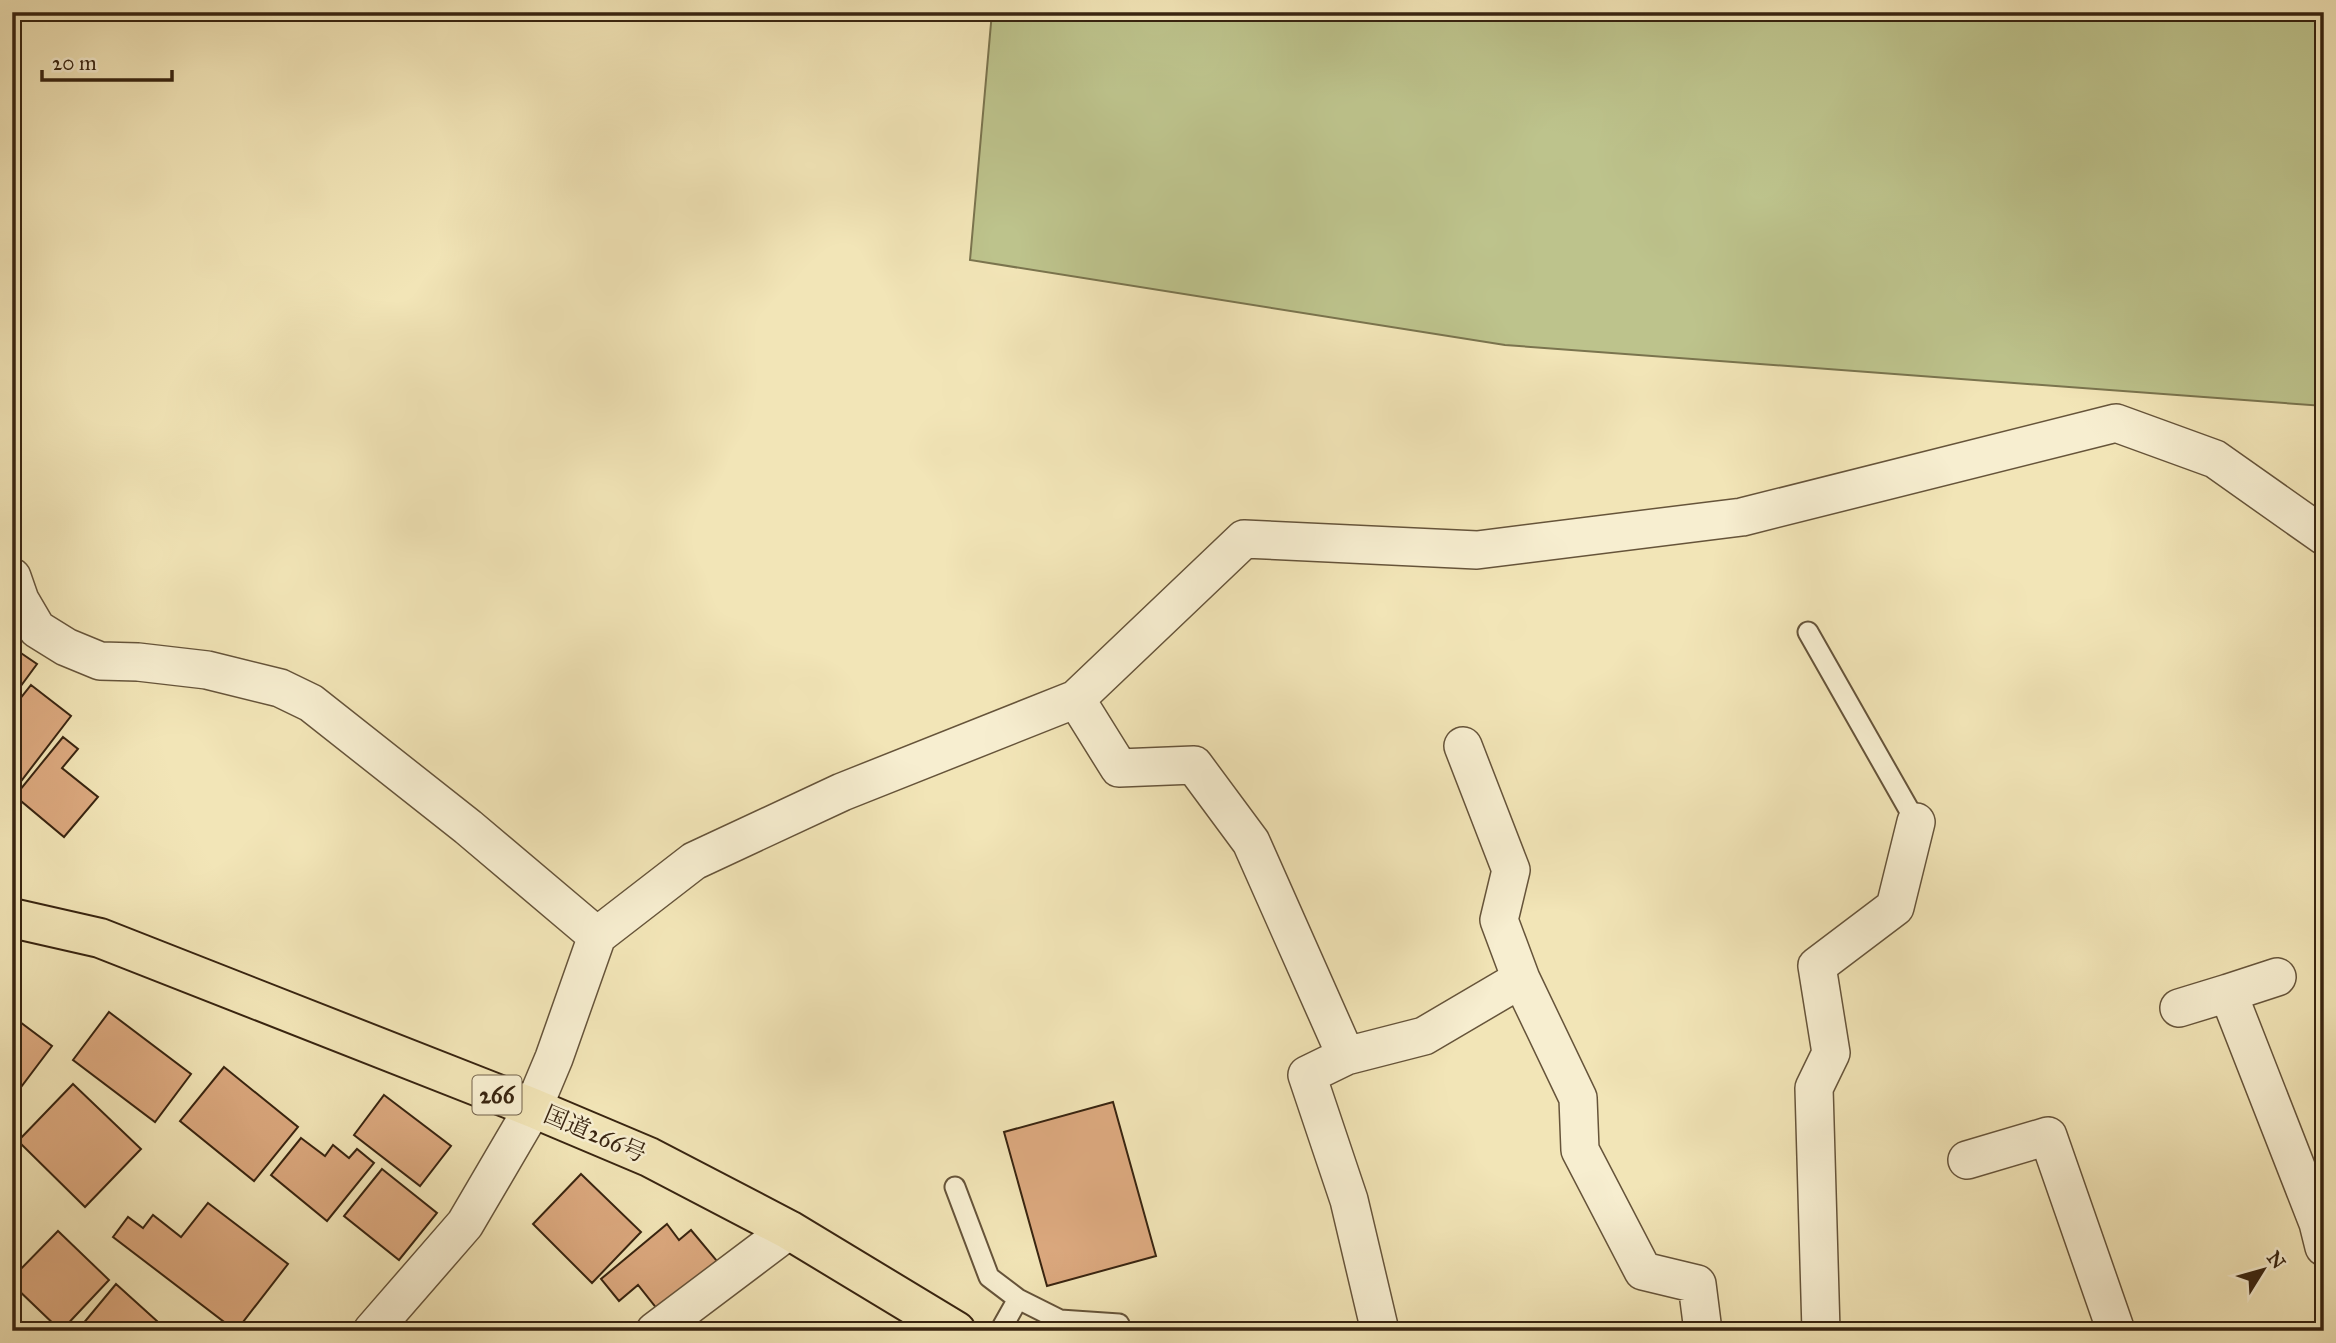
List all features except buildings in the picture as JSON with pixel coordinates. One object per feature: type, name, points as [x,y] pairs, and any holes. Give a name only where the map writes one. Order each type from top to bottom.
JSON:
[{"type":"highway","name":"国道266号","points":[[12,918],[100,938],[533,1108],[649,1157],[789,1230],[956,1331]]},
{"type":"street","points":[[372,1331],[465,1224],[533,1108],[554,1058],[597,936],[694,861],[842,792],[1076,699],[1244,539],[1477,550],[1742,517],[2116,423],[2215,459],[2320,536],[2324,536]]},
{"type":"street","points":[[12,577],[20,600],[37,629],[66,647],[100,661],[138,662],[207,670],[280,688],[311,704],[468,827],[597,936]]},
{"type":"street","points":[[1076,699],[1119,768],[1194,765],[1251,842],[1346,1056]]},
{"type":"street","points":[[1463,746],[1511,870],[1499,920],[1521,979],[1578,1098],[1580,1150],[1643,1271],[1697,1284],[1703,1331]]},
{"type":"street","points":[[1821,1331],[1814,1088],[1831,1053],[1817,966],[1895,907],[1916,822]]},
{"type":"street","points":[[2179,1008],[2277,977]]},
{"type":"street","points":[[1380,1331],[1349,1200],[1307,1075],[1346,1056],[1424,1036],[1521,979]]},
{"type":"street","points":[[2228,993],[2318,1223],[2324,1247]]},
{"type":"street","points":[[1967,1160],[2048,1136],[2116,1331]]},
{"type":"street","points":[[655,1331],[789,1230]]},
{"type":"lane","points":[[1808,632],[1916,822]]},
{"type":"lane","points":[[955,1187],[989,1278],[1018,1300],[1060,1320],[1119,1324]]},
{"type":"lane","points":[[1000,1331],[1018,1300]]},
{"type":"green space","points":[[992,12],[2324,12],[2324,406],[1505,345],[970,260]]}]
